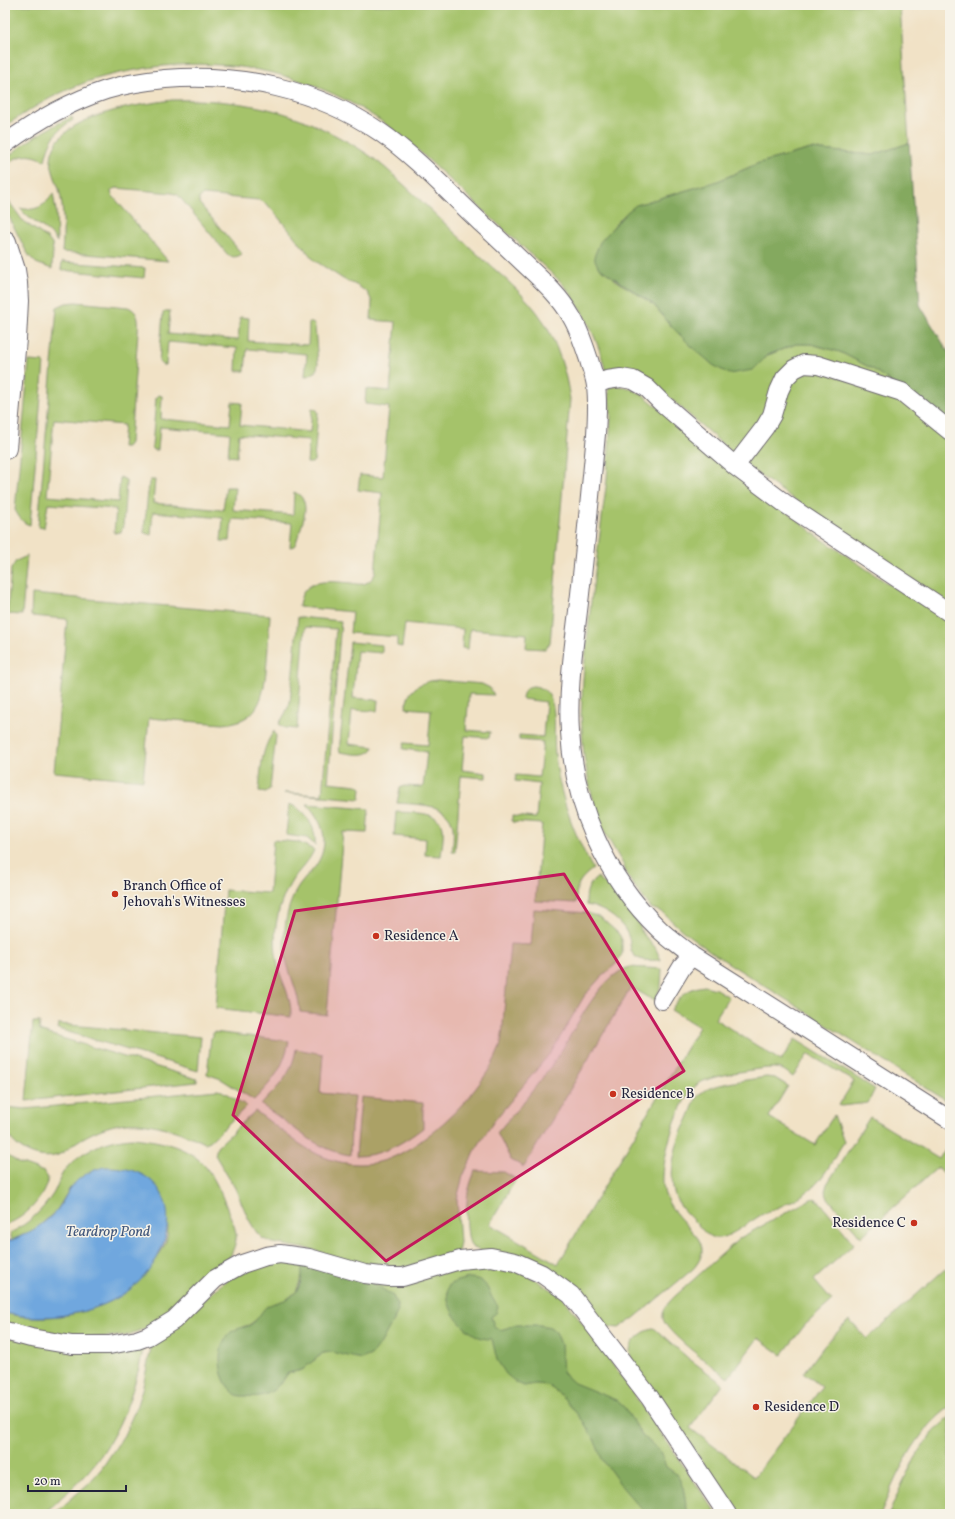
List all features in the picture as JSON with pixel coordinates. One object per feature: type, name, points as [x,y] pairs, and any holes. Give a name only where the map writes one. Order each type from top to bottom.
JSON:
[{"type":"street","points":[[5,242],[14,270],[17,301],[5,448]]},
{"type":"lane","points":[[5,144],[36,122],[57,110],[81,99],[128,84],[183,78],[240,80],[298,93],[327,103],[354,116],[380,132],[399,147],[542,281],[571,314],[580,335],[596,384],[597,409],[595,441],[572,676],[570,731],[578,789],[592,828],[609,865],[645,914],[659,929],[692,956],[950,1120]]},
{"type":"lane","points":[[735,466],[772,416],[778,390],[784,378],[794,369],[804,364],[818,365],[902,392],[950,431]]},
{"type":"lane","points":[[596,384],[621,378],[633,380],[647,388],[735,466],[787,505],[950,613]]},
{"type":"lane","points":[[662,1000],[682,967],[692,956]]},
{"type":"lane","points":[[5,1331],[31,1338],[72,1345],[109,1345],[137,1340],[148,1336],[174,1320],[215,1279],[242,1264],[266,1256],[280,1254],[309,1258],[365,1274],[388,1277],[403,1277],[460,1260],[491,1258],[515,1262],[542,1274],[571,1295],[650,1398],[727,1514]]},
{"type":"highlighted area","points":[[564,874],[684,1071],[386,1261],[233,1115],[295,911]]},
{"type":"green space","points":[[5,5],[900,5],[909,143],[873,155],[811,149],[759,163],[718,181],[637,205],[626,213],[613,227],[614,279],[653,304],[673,328],[713,365],[753,370],[768,355],[796,344],[811,344],[840,352],[873,369],[894,384],[812,360],[770,407],[736,456],[662,391],[606,373],[595,337],[577,303],[562,283],[408,141],[379,120],[349,102],[318,87],[286,76],[252,69],[218,65],[183,65],[147,68],[104,77],[79,85],[41,103],[5,126]]},
{"type":"green space","points":[[172,100],[207,100],[242,104],[275,111],[308,122],[335,135],[369,155],[520,293],[544,322],[561,359],[570,399],[550,643],[545,649],[526,648],[527,634],[470,629],[468,649],[462,648],[463,629],[405,623],[402,647],[397,646],[397,637],[350,633],[352,612],[299,607],[301,597],[305,590],[311,586],[325,582],[362,584],[369,581],[375,574],[382,493],[358,490],[360,475],[383,477],[389,407],[365,404],[366,389],[390,391],[396,322],[371,320],[372,302],[368,293],[314,260],[268,205],[259,200],[203,195],[199,198],[199,203],[242,254],[237,256],[232,257],[228,255],[178,195],[172,193],[116,188],[111,192],[112,195],[168,261],[62,252],[63,212],[59,189],[51,162],[55,146],[65,133],[80,123],[99,115],[119,109]]},
{"type":"green space","points":[[72,117],[73,120],[57,132],[48,148],[45,161],[34,156],[18,157],[9,163],[5,168],[5,159],[20,147],[45,131]]},
{"type":"green space","points":[[909,143],[920,305],[950,355],[950,425],[873,369],[840,352],[811,344],[796,344],[768,355],[753,370],[729,374],[713,365],[691,346],[673,328],[653,304],[598,267],[594,257],[600,242],[626,213],[636,205],[718,181],[759,163],[811,149],[873,155]]},
{"type":"green space","points":[[53,193],[56,211],[57,242],[49,232],[29,218],[20,208],[30,209],[40,207],[50,198]]},
{"type":"green space","points":[[5,196],[23,221],[47,238],[52,244],[52,269],[36,263],[30,257],[5,209]]},
{"type":"green space","points":[[62,262],[145,268],[144,278],[61,270]]},
{"type":"green space","points":[[76,302],[128,307],[134,311],[138,317],[130,443],[127,447],[122,447],[124,425],[54,419],[47,496],[118,502],[120,477],[126,480],[123,527],[121,532],[114,533],[116,509],[48,504],[44,528],[38,527],[57,307],[66,303]]},
{"type":"green space","points":[[165,311],[170,311],[168,334],[238,340],[240,317],[249,318],[248,341],[308,345],[309,322],[314,324],[315,327],[318,364],[317,369],[314,373],[305,376],[307,354],[247,349],[245,371],[236,371],[237,348],[168,342],[166,365],[162,365],[159,362],[163,313]]},
{"type":"green space","points":[[29,361],[44,362],[30,525],[19,517],[15,510]]},
{"type":"green space","points":[[816,370],[897,395],[950,441],[950,604],[837,530],[744,464],[790,377]]},
{"type":"green space","points":[[620,386],[630,388],[643,395],[816,535],[890,585],[950,622],[950,1103],[714,954],[684,932],[662,912],[651,908],[627,876],[624,866],[605,833],[590,788],[584,757],[581,716],[583,679],[591,602],[607,479],[611,415],[608,387]]},
{"type":"green space","points":[[159,395],[162,396],[161,419],[230,425],[232,402],[242,403],[240,425],[310,432],[312,408],[316,409],[318,412],[314,461],[312,463],[307,463],[309,440],[239,434],[237,457],[228,456],[230,433],[160,427],[158,450],[154,450],[152,447],[156,398]]},
{"type":"green space","points":[[150,480],[155,480],[153,503],[223,510],[226,487],[235,487],[233,510],[293,515],[294,492],[304,501],[305,508],[303,522],[296,543],[294,546],[290,547],[292,523],[232,519],[230,541],[221,541],[223,518],[153,512],[151,535],[145,533]]},
{"type":"green space","points":[[27,556],[22,615],[7,614],[11,569],[16,561]]},
{"type":"green space","points":[[32,594],[270,615],[266,673],[262,695],[258,704],[246,718],[236,722],[223,724],[149,718],[143,780],[54,772],[67,619],[31,616]]},
{"type":"green space","points":[[298,617],[341,621],[328,782],[357,785],[361,788],[360,799],[284,793],[322,795],[336,629],[305,627],[297,729],[285,728],[279,724],[290,703]]},
{"type":"green space","points":[[350,642],[382,645],[382,653],[357,651],[353,698],[378,700],[377,711],[352,710],[349,744],[374,747],[368,753],[363,754],[339,752]]},
{"type":"green space","points":[[438,680],[482,684],[490,688],[494,695],[469,694],[466,730],[490,732],[489,738],[465,736],[462,770],[486,773],[486,778],[461,776],[455,852],[452,852],[453,827],[450,819],[445,813],[431,806],[397,803],[400,788],[404,786],[423,787],[427,752],[403,749],[404,743],[428,745],[431,710],[406,708],[407,701],[412,691],[416,687],[426,682]]},
{"type":"green space","points":[[528,687],[539,687],[548,694],[553,706],[554,747],[560,784],[568,814],[593,869],[581,880],[577,888],[576,903],[535,901],[542,824],[512,822],[512,816],[536,818],[539,784],[515,781],[516,775],[539,777],[543,742],[519,740],[519,735],[543,737],[546,702],[522,699],[525,690]]},
{"type":"green space","points":[[274,731],[276,736],[270,789],[266,792],[259,791],[264,752],[266,745]]},
{"type":"green space","points":[[289,804],[300,810],[309,820],[314,832],[315,845],[307,838],[286,835]]},
{"type":"green space","points":[[307,804],[369,809],[367,833],[343,832],[327,1015],[300,1012],[298,998],[284,952],[286,923],[291,901],[299,886],[315,867],[323,850],[324,842],[321,826],[313,811]]},
{"type":"green space","points":[[396,812],[430,815],[436,818],[443,828],[441,856],[425,855],[426,839],[394,836]]},
{"type":"green space","points":[[273,840],[298,842],[314,850],[310,858],[293,879],[283,898],[277,919],[275,940],[277,961],[290,1001],[291,1017],[216,1008],[225,890],[269,893]]},
{"type":"green space","points":[[598,877],[600,881],[610,886],[639,924],[642,933],[655,947],[661,960],[645,960],[636,957],[631,951],[629,938],[626,932],[617,920],[599,909],[586,905],[586,896],[589,886]]},
{"type":"green space","points":[[534,909],[588,913],[601,918],[619,934],[622,940],[622,954],[616,964],[600,978],[585,995],[552,1051],[494,1121],[476,1149],[463,1176],[457,1199],[460,1242],[458,1252],[400,1270],[372,1267],[309,1249],[272,1243],[262,1238],[249,1220],[235,1188],[215,1155],[217,1147],[255,1111],[309,1150],[329,1159],[343,1163],[364,1164],[386,1160],[402,1153],[437,1129],[468,1097],[482,1080],[493,1063],[502,1038],[510,944],[531,945]]},
{"type":"green space","points":[[630,967],[662,969],[661,986],[655,1001],[631,987],[524,1167],[511,1160],[497,1133],[546,1073],[599,991],[619,972]]},
{"type":"green space","points":[[705,986],[716,989],[729,997],[715,1019],[781,1061],[795,1039],[875,1089],[868,1103],[839,1105],[854,1081],[808,1054],[793,1077],[781,1069],[768,1068],[721,1076],[708,1079],[698,1084],[691,1091],[684,1102],[673,1129],[665,1158],[663,1182],[668,1202],[699,1240],[702,1249],[701,1256],[693,1269],[633,1319],[619,1328],[610,1327],[602,1322],[584,1298],[472,1247],[467,1229],[468,1192],[475,1171],[504,1172],[516,1179],[490,1224],[558,1264],[699,1027],[671,1010],[685,993],[694,988]]},
{"type":"green space","points":[[33,1022],[40,1022],[39,1030],[42,1032],[197,1079],[197,1082],[26,1101]]},
{"type":"green space","points":[[59,1024],[201,1037],[198,1071],[58,1029]]},
{"type":"green space","points":[[213,1032],[289,1041],[284,1060],[276,1074],[254,1100],[221,1079],[207,1074]]},
{"type":"green space","points":[[296,1049],[323,1054],[320,1093],[355,1096],[351,1128],[350,1155],[325,1148],[314,1142],[261,1105],[279,1086],[287,1074],[294,1059]]},
{"type":"green space","points":[[766,1077],[775,1078],[788,1086],[769,1117],[815,1145],[834,1115],[844,1142],[821,1179],[806,1193],[763,1214],[726,1236],[715,1238],[705,1232],[687,1214],[676,1198],[672,1183],[672,1174],[678,1140],[695,1101],[701,1093],[723,1084]]},
{"type":"green space","points":[[217,1090],[222,1091],[247,1106],[210,1141],[205,1143],[195,1138],[159,1126],[142,1123],[126,1123],[93,1133],[58,1155],[50,1157],[33,1154],[18,1146],[8,1134],[5,1126],[5,1107],[25,1109]]},
{"type":"green space","points":[[361,1097],[423,1103],[423,1128],[392,1148],[375,1154],[356,1156]]},
{"type":"green space","points":[[870,1117],[939,1159],[950,1141],[950,1180],[938,1167],[861,1237],[828,1198],[825,1191],[827,1184]]},
{"type":"green space","points":[[133,1138],[162,1142],[176,1147],[196,1158],[203,1164],[218,1186],[235,1228],[236,1240],[230,1257],[159,1323],[125,1336],[77,1338],[5,1324],[5,1313],[33,1317],[62,1316],[91,1309],[104,1304],[124,1293],[156,1260],[166,1242],[168,1228],[161,1196],[157,1188],[149,1179],[70,1188],[57,1210],[36,1229],[12,1240],[10,1233],[23,1226],[44,1206],[53,1194],[63,1173],[71,1163],[87,1151],[105,1143]]},
{"type":"green space","points":[[5,1154],[19,1163],[44,1172],[48,1178],[46,1186],[32,1207],[20,1218],[5,1225]]},
{"type":"green space","points":[[815,1198],[821,1203],[854,1244],[814,1280],[832,1301],[805,1325],[782,1355],[758,1338],[728,1378],[691,1350],[672,1332],[663,1318],[664,1309],[674,1297],[740,1238]]},
{"type":"green space","points":[[268,1262],[301,1263],[303,1273],[296,1292],[286,1300],[267,1307],[260,1317],[249,1325],[242,1327],[281,1384],[288,1373],[302,1370],[323,1353],[331,1352],[344,1354],[387,1330],[395,1318],[372,1282],[461,1267],[483,1265],[521,1271],[562,1296],[597,1342],[717,1514],[54,1514],[89,1483],[102,1468],[124,1435],[136,1408],[143,1386],[152,1343],[228,1279]]},
{"type":"green space","points":[[301,1263],[372,1282],[393,1296],[398,1311],[381,1343],[371,1355],[361,1359],[331,1352],[323,1353],[302,1370],[288,1373],[275,1389],[265,1395],[253,1397],[237,1395],[227,1386],[221,1371],[220,1354],[225,1339],[232,1331],[253,1323],[269,1305],[285,1300],[296,1292],[301,1282]]},
{"type":"green space","points":[[945,1269],[950,1275],[950,1407],[927,1428],[917,1441],[900,1470],[881,1514],[739,1514],[634,1366],[631,1357],[630,1349],[633,1342],[647,1330],[654,1328],[688,1358],[723,1384],[690,1428],[754,1477],[822,1387],[804,1373],[824,1346],[849,1320],[867,1339]]},
{"type":"green space","points":[[469,1278],[481,1281],[487,1287],[498,1306],[496,1313],[491,1317],[494,1326],[500,1330],[514,1325],[540,1325],[550,1327],[556,1332],[561,1344],[563,1373],[574,1383],[616,1400],[624,1407],[642,1435],[660,1451],[666,1467],[675,1473],[679,1478],[683,1488],[688,1514],[646,1514],[623,1488],[602,1459],[595,1441],[583,1421],[561,1395],[547,1385],[535,1384],[524,1386],[517,1383],[506,1374],[497,1360],[492,1339],[479,1337],[460,1323],[448,1302],[448,1286],[457,1281]]},
{"type":"green space","points":[[5,1338],[144,1346],[133,1389],[126,1409],[107,1447],[80,1480],[52,1506],[39,1514],[5,1514]]},
{"type":"green space","points":[[950,1417],[950,1514],[889,1514],[900,1488],[921,1449],[939,1426]]},
{"type":"water","name":"Teardrop Pond","points":[[105,1167],[131,1170],[150,1180],[162,1194],[167,1212],[167,1231],[160,1252],[148,1271],[132,1288],[119,1297],[88,1310],[72,1314],[37,1317],[5,1313],[5,1242],[19,1237],[40,1225],[57,1210],[70,1189],[77,1181],[90,1172]]},
{"type":"place","name":"Branch Office of Jehovah's Witnesses","points":[[115,894]]},
{"type":"place","name":"Residence A","points":[[376,936]]},
{"type":"place","name":"Residence B","points":[[613,1094]]},
{"type":"place","name":"Residence C","points":[[914,1223]]},
{"type":"place","name":"Residence D","points":[[756,1407]]}]
